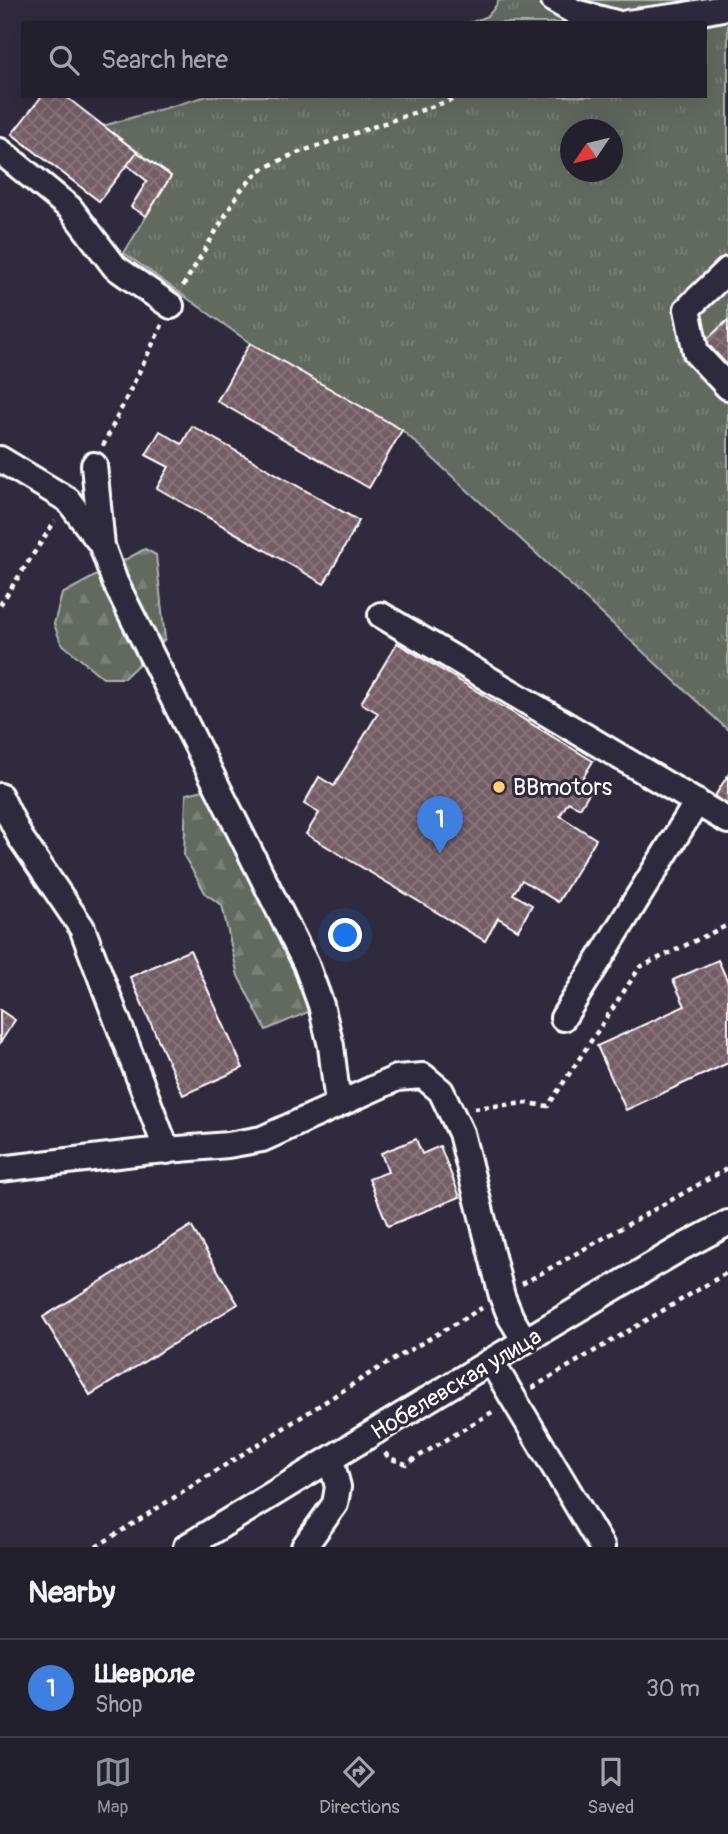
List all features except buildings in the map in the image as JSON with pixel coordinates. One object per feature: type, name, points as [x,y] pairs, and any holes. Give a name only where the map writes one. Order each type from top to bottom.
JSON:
[{"type":"street","points":[[554,0],[575,12],[609,21]]},
{"type":"street","points":[[642,21],[728,7]]},
{"type":"street","points":[[0,151],[70,208],[115,267],[171,306]]},
{"type":"street","points":[[728,270],[687,309],[696,353],[728,387]]},
{"type":"street","points":[[0,459],[68,499],[102,546]]},
{"type":"street","points":[[94,465],[102,546],[115,582],[306,964],[321,1005],[331,1046],[338,1104]]},
{"type":"street","points":[[381,615],[728,821]]},
{"type":"street","points":[[0,796],[20,837],[82,928],[167,1151]]},
{"type":"street","points":[[564,1018],[697,802]]},
{"type":"street","points":[[0,1169],[262,1139],[397,1078],[423,1076],[442,1091],[461,1133],[502,1296],[511,1318],[526,1341]]},
{"type":"street","name":"Нобелевская улица","points":[[186,1547],[681,1248],[728,1223]]},
{"type":"street","points":[[492,1361],[602,1547]]},
{"type":"street","points":[[304,1547],[335,1504],[338,1487],[331,1460]]},
{"type":"path","points":[[94,465],[171,306],[240,191],[260,170],[294,154],[457,98]]},
{"type":"path","points":[[0,605],[68,499]]},
{"type":"path","points":[[449,1107],[467,1109],[526,1103],[548,1106],[640,967],[728,925]]},
{"type":"path","points":[[96,1547],[369,1374],[728,1168]]},
{"type":"path","points":[[369,1437],[389,1458],[406,1464],[728,1272]]},
{"type":"green space","points":[[499,0],[728,0],[728,730],[402,430],[250,343],[124,253],[171,176],[103,126],[200,98],[707,98],[707,21],[475,21],[487,16]]},
{"type":"green space","points":[[145,549],[156,555],[165,639],[124,678],[103,678],[61,643],[54,624],[62,594]]},
{"type":"green space","points":[[204,790],[294,961],[308,1012],[266,1030],[238,976],[222,905],[206,894],[184,856],[186,794]]},
{"type":"place","name":"BBmotors","points":[[499,787]]},
{"type":"place","name":"Шевроле","points":[[440,854]]}]
